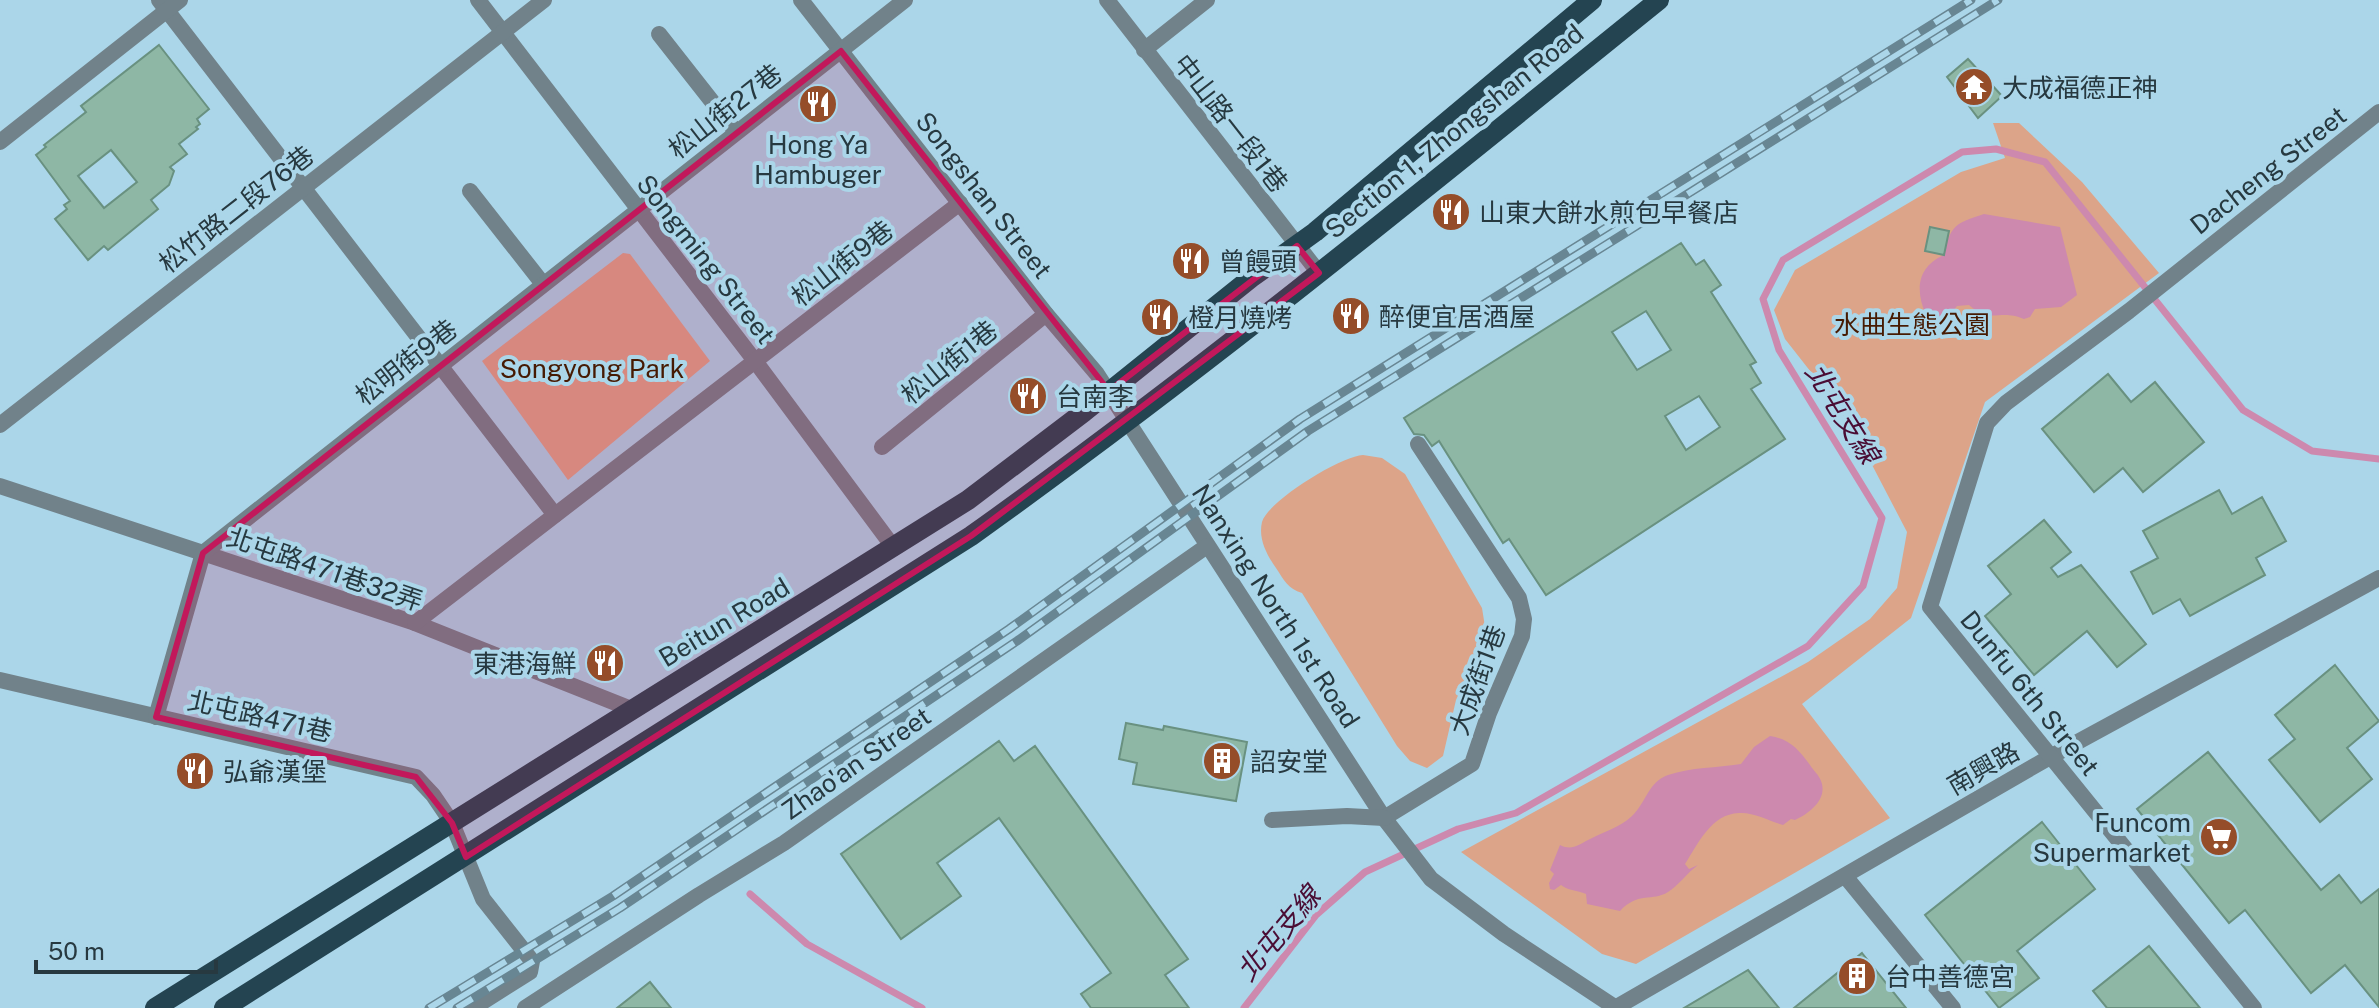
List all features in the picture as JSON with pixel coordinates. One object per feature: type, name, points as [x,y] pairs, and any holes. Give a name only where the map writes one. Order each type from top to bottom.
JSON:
[{"type":"main road","name":"Section 1, Zhongshan Road","points":[[1297,246],[1592,0]]},
{"type":"main road","name":"Section 1, Zhongshan Road","points":[[1319,273],[1659,0]]},
{"type":"main road","name":"Beitun Road","points":[[155,1008],[968,500],[1251,278],[1297,246]]},
{"type":"main road","points":[[224,1008],[971,536],[1319,273]]},
{"type":"street","name":"Songming Street","points":[[478,0],[894,548]]},
{"type":"street","name":"松竹路二段76巷","points":[[0,425],[544,0]]},
{"type":"street","name":"Songshan Street","points":[[801,0],[1109,391],[1128,420]]},
{"type":"street","name":"松山街27巷","points":[[638,209],[905,0]]},
{"type":"street","name":"中山路一段1巷","points":[[1107,0],[1319,273]]},
{"type":"street","points":[[1144,50],[1207,0]]},
{"type":"street","points":[[0,142],[169,3],[303,187],[555,515]]},
{"type":"street","points":[[659,34],[736,132]]},
{"type":"street","name":"Dacheng Street","points":[[2187,264],[2379,112]]},
{"type":"street","points":[[470,191],[543,284]]},
{"type":"street","name":"松山街9巷","points":[[415,623],[960,203]]},
{"type":"street","name":"松明街9巷","points":[[203,553],[638,209]]},
{"type":"street","name":"Dunfu 6th Street","points":[[2187,264],[2006,403],[1987,423],[1930,607],[2254,1008]]},
{"type":"street","name":"松山街1巷","points":[[882,447],[1046,314]]},
{"type":"street","name":"Nanxing North 1st Road","points":[[1128,420],[1384,818],[1431,879],[1504,934],[1616,1008]]},
{"type":"street","name":"大成街1巷","points":[[1384,818],[1472,764],[1489,713],[1522,636],[1524,619],[1519,598],[1418,444]]},
{"type":"street","name":"北屯路471巷32弄","points":[[0,486],[415,623],[631,709]]},
{"type":"street","name":"Zhao'an Street","points":[[525,1008],[784,843],[1207,546]]},
{"type":"street","points":[[156,717],[203,553]]},
{"type":"street","name":"南興路","points":[[1616,1008],[2050,757],[2379,578]]},
{"type":"street","name":"北屯路471巷","points":[[0,680],[416,777],[452,823],[483,899],[532,961],[530,972],[473,1008]]},
{"type":"street","points":[[1272,820],[1347,816],[1384,818]]},
{"type":"street","points":[[1845,876],[1953,1008]]},
{"type":"highlighted area","points":[[841,51],[1109,391],[1297,246],[1319,273],[971,536],[466,857],[452,823],[416,777],[156,717],[203,553]]},
{"type":"green space","name":"水曲生態公園","points":[[1993,123],[2019,123],[2082,182],[2159,273],[1985,402],[1911,618],[1802,704],[1890,818],[1636,964],[1602,954],[1461,852],[1808,662],[1870,619],[1897,588],[1907,532],[1836,404],[1785,339],[1774,310],[1795,270],[1961,172],[2005,158]]},
{"type":"green space","name":"Songyong Park","points":[[623,253],[630,254],[710,361],[568,480],[482,361]]},
{"type":"green space","points":[[1363,455],[1382,458],[1405,474],[1482,608],[1486,633],[1456,700],[1443,756],[1427,768],[1410,761],[1397,746],[1302,593],[1284,580],[1262,541],[1262,522],[1277,503],[1323,471]]},
{"type":"shaded area","points":[[1984,214],[2060,227],[2077,295],[2061,307],[2035,309],[2030,317],[2024,319],[1983,314],[1969,305],[1957,306],[1947,319],[1936,320],[1926,315],[1920,288],[1928,266],[1944,255],[1955,227]]},
{"type":"shaded area","points":[[1770,736],[1793,746],[1820,779],[1823,788],[1820,799],[1806,813],[1783,825],[1745,813],[1721,819],[1706,831],[1685,864],[1689,869],[1698,865],[1676,886],[1662,895],[1633,901],[1620,911],[1587,904],[1586,894],[1561,885],[1550,889],[1549,883],[1554,874],[1550,870],[1560,845],[1575,847],[1622,824],[1637,811],[1661,778],[1686,770],[1741,764],[1754,747]]},
{"type":"building","points":[[159,45],[209,109],[197,119],[200,124],[196,127],[198,129],[179,144],[187,154],[170,167],[174,171],[169,185],[151,200],[158,209],[108,250],[104,246],[88,260],[55,219],[67,209],[64,205],[70,201],[36,155],[86,112],[81,106]],"holes":[[[111,150],[137,182],[104,208],[78,176]]]},
{"type":"building","name":"大成福德正神","points":[[1968,59],[2002,96],[1978,118],[1947,77]]},
{"type":"building","points":[[1930,227],[1949,231],[1944,255],[1925,251]]},
{"type":"building","points":[[1681,243],[1696,265],[1704,260],[1721,285],[1711,292],[1756,362],[1750,365],[1761,383],[1751,389],[1785,439],[1546,595],[1509,539],[1503,543],[1439,441],[1432,446],[1424,435],[1414,434],[1404,418]],"holes":[[[1646,311],[1671,350],[1637,370],[1612,332]],[[1699,396],[1720,427],[1686,450],[1665,416]]]},
{"type":"building","points":[[2108,374],[2131,402],[2155,382],[2204,442],[2143,492],[2123,468],[2094,492],[2042,429]]},
{"type":"building","points":[[2219,490],[2232,514],[2262,497],[2286,541],[2256,558],[2265,575],[2190,616],[2180,599],[2153,614],[2131,572],[2158,558],[2143,531]]},
{"type":"building","points":[[2044,520],[2071,552],[2051,568],[2058,577],[2081,565],[2146,644],[2117,667],[2087,631],[2034,675],[1985,616],[2011,594],[1988,566]]},
{"type":"building","points":[[2335,665],[2379,721],[2347,748],[2372,779],[2320,822],[2269,760],[2295,739],[2275,715]]},
{"type":"building","points":[[1126,723],[1163,730],[1164,726],[1247,742],[1236,801],[1133,784],[1137,763],[1119,759]]},
{"type":"building","points":[[999,741],[1014,761],[1035,746],[1188,959],[1165,975],[1189,1008],[1091,1008],[1081,994],[1111,973],[999,818],[937,863],[961,896],[901,939],[841,854]]},
{"type":"building","points":[[2208,752],[2321,890],[2339,875],[2361,903],[2379,889],[2379,1007],[2345,965],[2311,993],[2245,910],[2229,923],[2137,809]]},
{"type":"building","points":[[2042,822],[2095,889],[2017,951],[2039,978],[1999,1008],[1925,915]]},
{"type":"building","points":[[2149,946],[2200,1008],[2107,1008],[2093,991]]},
{"type":"building","name":"台中善德宮","points":[[1862,953],[1906,1008],[1794,1008]]},
{"type":"building","points":[[1748,970],[1779,1008],[1684,1008]]},
{"type":"building","points":[[650,982],[671,1008],[617,1008]]},
{"type":"waterway","name":"北屯支線","points":[[1244,1008],[1316,915],[1365,872],[1458,829],[1516,813],[1808,646],[1863,586],[1882,518],[1779,350],[1763,299],[1783,260],[1962,152],[1996,149],[2045,162],[2243,410],[2312,451],[2379,459]]},
{"type":"waterway","name":"北屯支線","points":[[750,894],[807,944],[922,1008]]},
{"type":"railway","points":[[429,1008],[613,896],[1009,629],[1300,419],[1971,0]]},
{"type":"railway","points":[[457,1008],[620,908],[1017,641],[1308,431],[1998,0]]},
{"type":"place","name":"大成福德正神","points":[[1974,87]]},
{"type":"place","name":"Hong Ya Hambuger","points":[[818,104]]},
{"type":"place","name":"山東大餅水煎包早餐店","points":[[1451,212]]},
{"type":"place","name":"曾饅頭","points":[[1191,261]]},
{"type":"place","name":"醉便宜居酒屋","points":[[1351,316]]},
{"type":"place","name":"橙月燒烤","points":[[1160,317]]},
{"type":"place","name":"台南李","points":[[1028,396]]},
{"type":"place","name":"東港海鮮","points":[[605,663]]},
{"type":"place","name":"詔安堂","points":[[1222,761]]},
{"type":"place","name":"弘爺漢堡","points":[[195,771]]},
{"type":"place","name":"Funcom Supermarket","points":[[2219,837]]},
{"type":"place","name":"台中善德宮","points":[[1857,976]]}]
